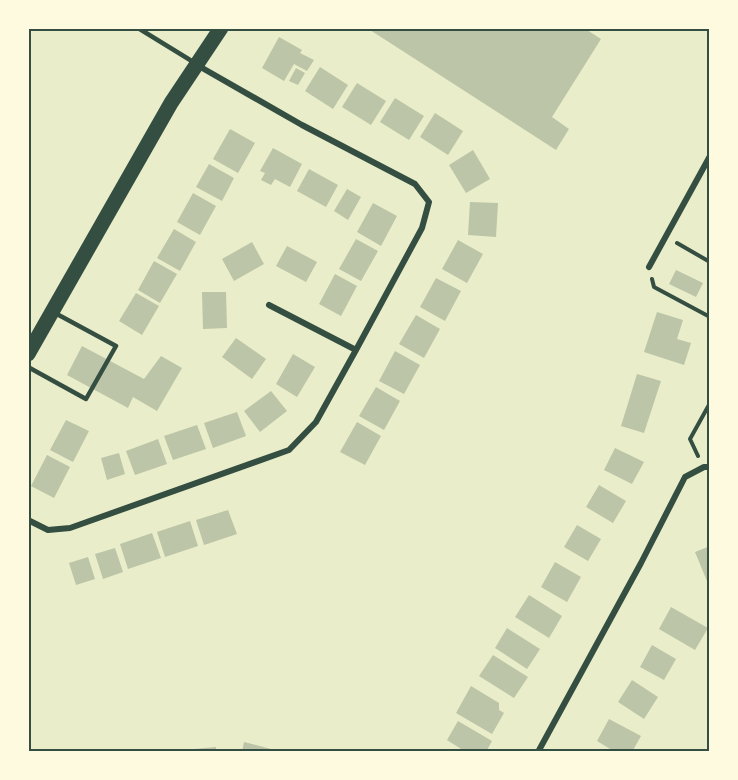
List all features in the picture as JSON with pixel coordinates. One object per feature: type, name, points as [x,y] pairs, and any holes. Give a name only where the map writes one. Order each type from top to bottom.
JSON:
[{"type":"main road","points":[[28,354],[171,103],[221,28]]},
{"type":"street","points":[[28,520],[48,530],[70,528],[289,450],[315,423],[422,228],[429,202],[415,184],[302,125],[197,65]]},
{"type":"street","points":[[649,267],[710,156]]},
{"type":"street","points":[[701,173],[710,178]]},
{"type":"street","points":[[269,305],[356,350]]},
{"type":"street","points":[[538,752],[686,477],[707,467]]},
{"type":"lane","points":[[138,28],[197,65]]},
{"type":"lane","points":[[28,368],[86,399],[116,346],[52,311]]},
{"type":"path","points":[[665,237],[710,262]]},
{"type":"path","points":[[649,267],[654,287],[710,317]]},
{"type":"path","points":[[707,467],[690,439],[710,403]]},
{"type":"building","points":[[367,28],[584,28],[601,39],[552,117],[569,129],[556,150]]},
{"type":"building","points":[[279,37],[302,50],[300,53],[314,60],[307,71],[294,64],[284,81],[262,68]]},
{"type":"building","points":[[320,67],[348,85],[333,109],[305,91]]},
{"type":"building","points":[[296,68],[305,73],[298,85],[289,81]]},
{"type":"building","points":[[357,83],[386,101],[371,125],[342,107]]},
{"type":"building","points":[[395,98],[424,116],[409,140],[380,122]]},
{"type":"building","points":[[435,113],[463,131],[448,155],[420,137]]},
{"type":"building","points":[[230,129],[255,143],[238,173],[213,159]]},
{"type":"building","points":[[273,148],[302,164],[290,187],[275,179],[271,185],[261,180],[265,173],[260,171]]},
{"type":"building","points":[[473,150],[490,179],[466,193],[449,165]]},
{"type":"building","points":[[209,164],[234,178],[222,201],[196,187]]},
{"type":"building","points":[[309,169],[338,185],[326,207],[297,191]]},
{"type":"building","points":[[347,189],[361,197],[348,220],[334,211]]},
{"type":"building","points":[[193,193],[216,206],[200,235],[177,222]]},
{"type":"building","points":[[470,202],[498,203],[496,237],[468,235]]},
{"type":"building","points":[[373,203],[397,216],[381,246],[357,232]]},
{"type":"building","points":[[174,229],[196,242],[180,271],[157,258]]},
{"type":"building","points":[[356,239],[378,251],[361,281],[339,269]]},
{"type":"building","points":[[458,240],[483,254],[467,283],[442,269]]},
{"type":"building","points":[[252,242],[264,264],[234,281],[222,259]]},
{"type":"building","points":[[287,246],[317,262],[306,282],[276,266]]},
{"type":"building","points":[[154,261],[177,274],[160,303],[138,290]]},
{"type":"building","points":[[676,270],[703,283],[696,297],[669,284]]},
{"type":"building","points":[[335,274],[357,286],[341,316],[319,304]]},
{"type":"building","points":[[436,278],[461,291],[445,321],[420,307]]},
{"type":"building","points":[[202,292],[226,292],[227,328],[203,329]]},
{"type":"building","points":[[136,293],[159,306],[142,335],[119,321]]},
{"type":"building","points":[[657,312],[683,320],[677,339],[691,343],[684,365],[644,352]]},
{"type":"building","points":[[416,315],[440,329],[424,358],[399,344]]},
{"type":"building","points":[[236,338],[266,359],[252,379],[222,357]]},
{"type":"building","points":[[82,346],[144,379],[161,356],[182,368],[157,411],[133,397],[128,408],[67,375]]},
{"type":"building","points":[[395,351],[420,365],[404,394],[379,381]]},
{"type":"building","points":[[293,354],[315,367],[297,397],[276,384]]},
{"type":"building","points":[[637,374],[661,381],[644,433],[621,426]]},
{"type":"building","points":[[376,387],[400,401],[384,430],[359,416]]},
{"type":"building","points":[[271,391],[287,411],[260,432],[244,411]]},
{"type":"building","points":[[237,412],[246,436],[213,448],[204,423]]},
{"type":"building","points":[[66,420],[89,431],[73,462],[50,450]]},
{"type":"building","points":[[357,422],[381,436],[365,465],[340,452]]},
{"type":"building","points":[[197,425],[206,449],[173,460],[164,436]]},
{"type":"building","points":[[158,439],[167,464],[135,475],[126,451]]},
{"type":"building","points":[[615,448],[644,462],[632,484],[604,470]]},
{"type":"building","points":[[119,453],[125,474],[107,480],[101,458]]},
{"type":"building","points":[[47,455],[70,467],[54,498],[31,486]]},
{"type":"building","points":[[599,485],[626,501],[613,523],[586,507]]},
{"type":"building","points":[[228,510],[237,534],[204,545],[196,520]]},
{"type":"building","points":[[190,521],[198,546],[165,557],[157,532]]},
{"type":"building","points":[[577,525],[601,539],[588,561],[564,547]]},
{"type":"building","points":[[152,533],[161,558],[128,569],[120,544]]},
{"type":"building","points":[[710,546],[710,586],[709,586],[695,552]]},
{"type":"building","points":[[115,548],[123,572],[103,579],[95,554]]},
{"type":"building","points":[[88,557],[95,579],[76,585],[69,563]]},
{"type":"building","points":[[555,562],[581,577],[567,602],[541,587]]},
{"type":"building","points":[[529,595],[562,616],[549,638],[515,617]]},
{"type":"building","points":[[671,607],[708,628],[695,650],[659,629]]},
{"type":"building","points":[[507,628],[540,649],[527,669],[495,648]]},
{"type":"building","points":[[652,645],[676,659],[664,680],[640,667]]},
{"type":"building","points":[[493,655],[528,677],[514,698],[479,676]]},
{"type":"building","points":[[632,680],[658,697],[644,719],[618,702]]},
{"type":"building","points":[[471,686],[499,703],[499,710],[504,713],[492,734],[456,713]]},
{"type":"building","points":[[609,719],[641,736],[632,752],[615,752],[597,741]]},
{"type":"building","points":[[458,721],[492,741],[486,752],[466,752],[447,740]]},
{"type":"building","points":[[244,742],[271,749],[270,752],[242,752]]},
{"type":"building","points":[[216,747],[216,752],[183,752],[183,750]]}]
